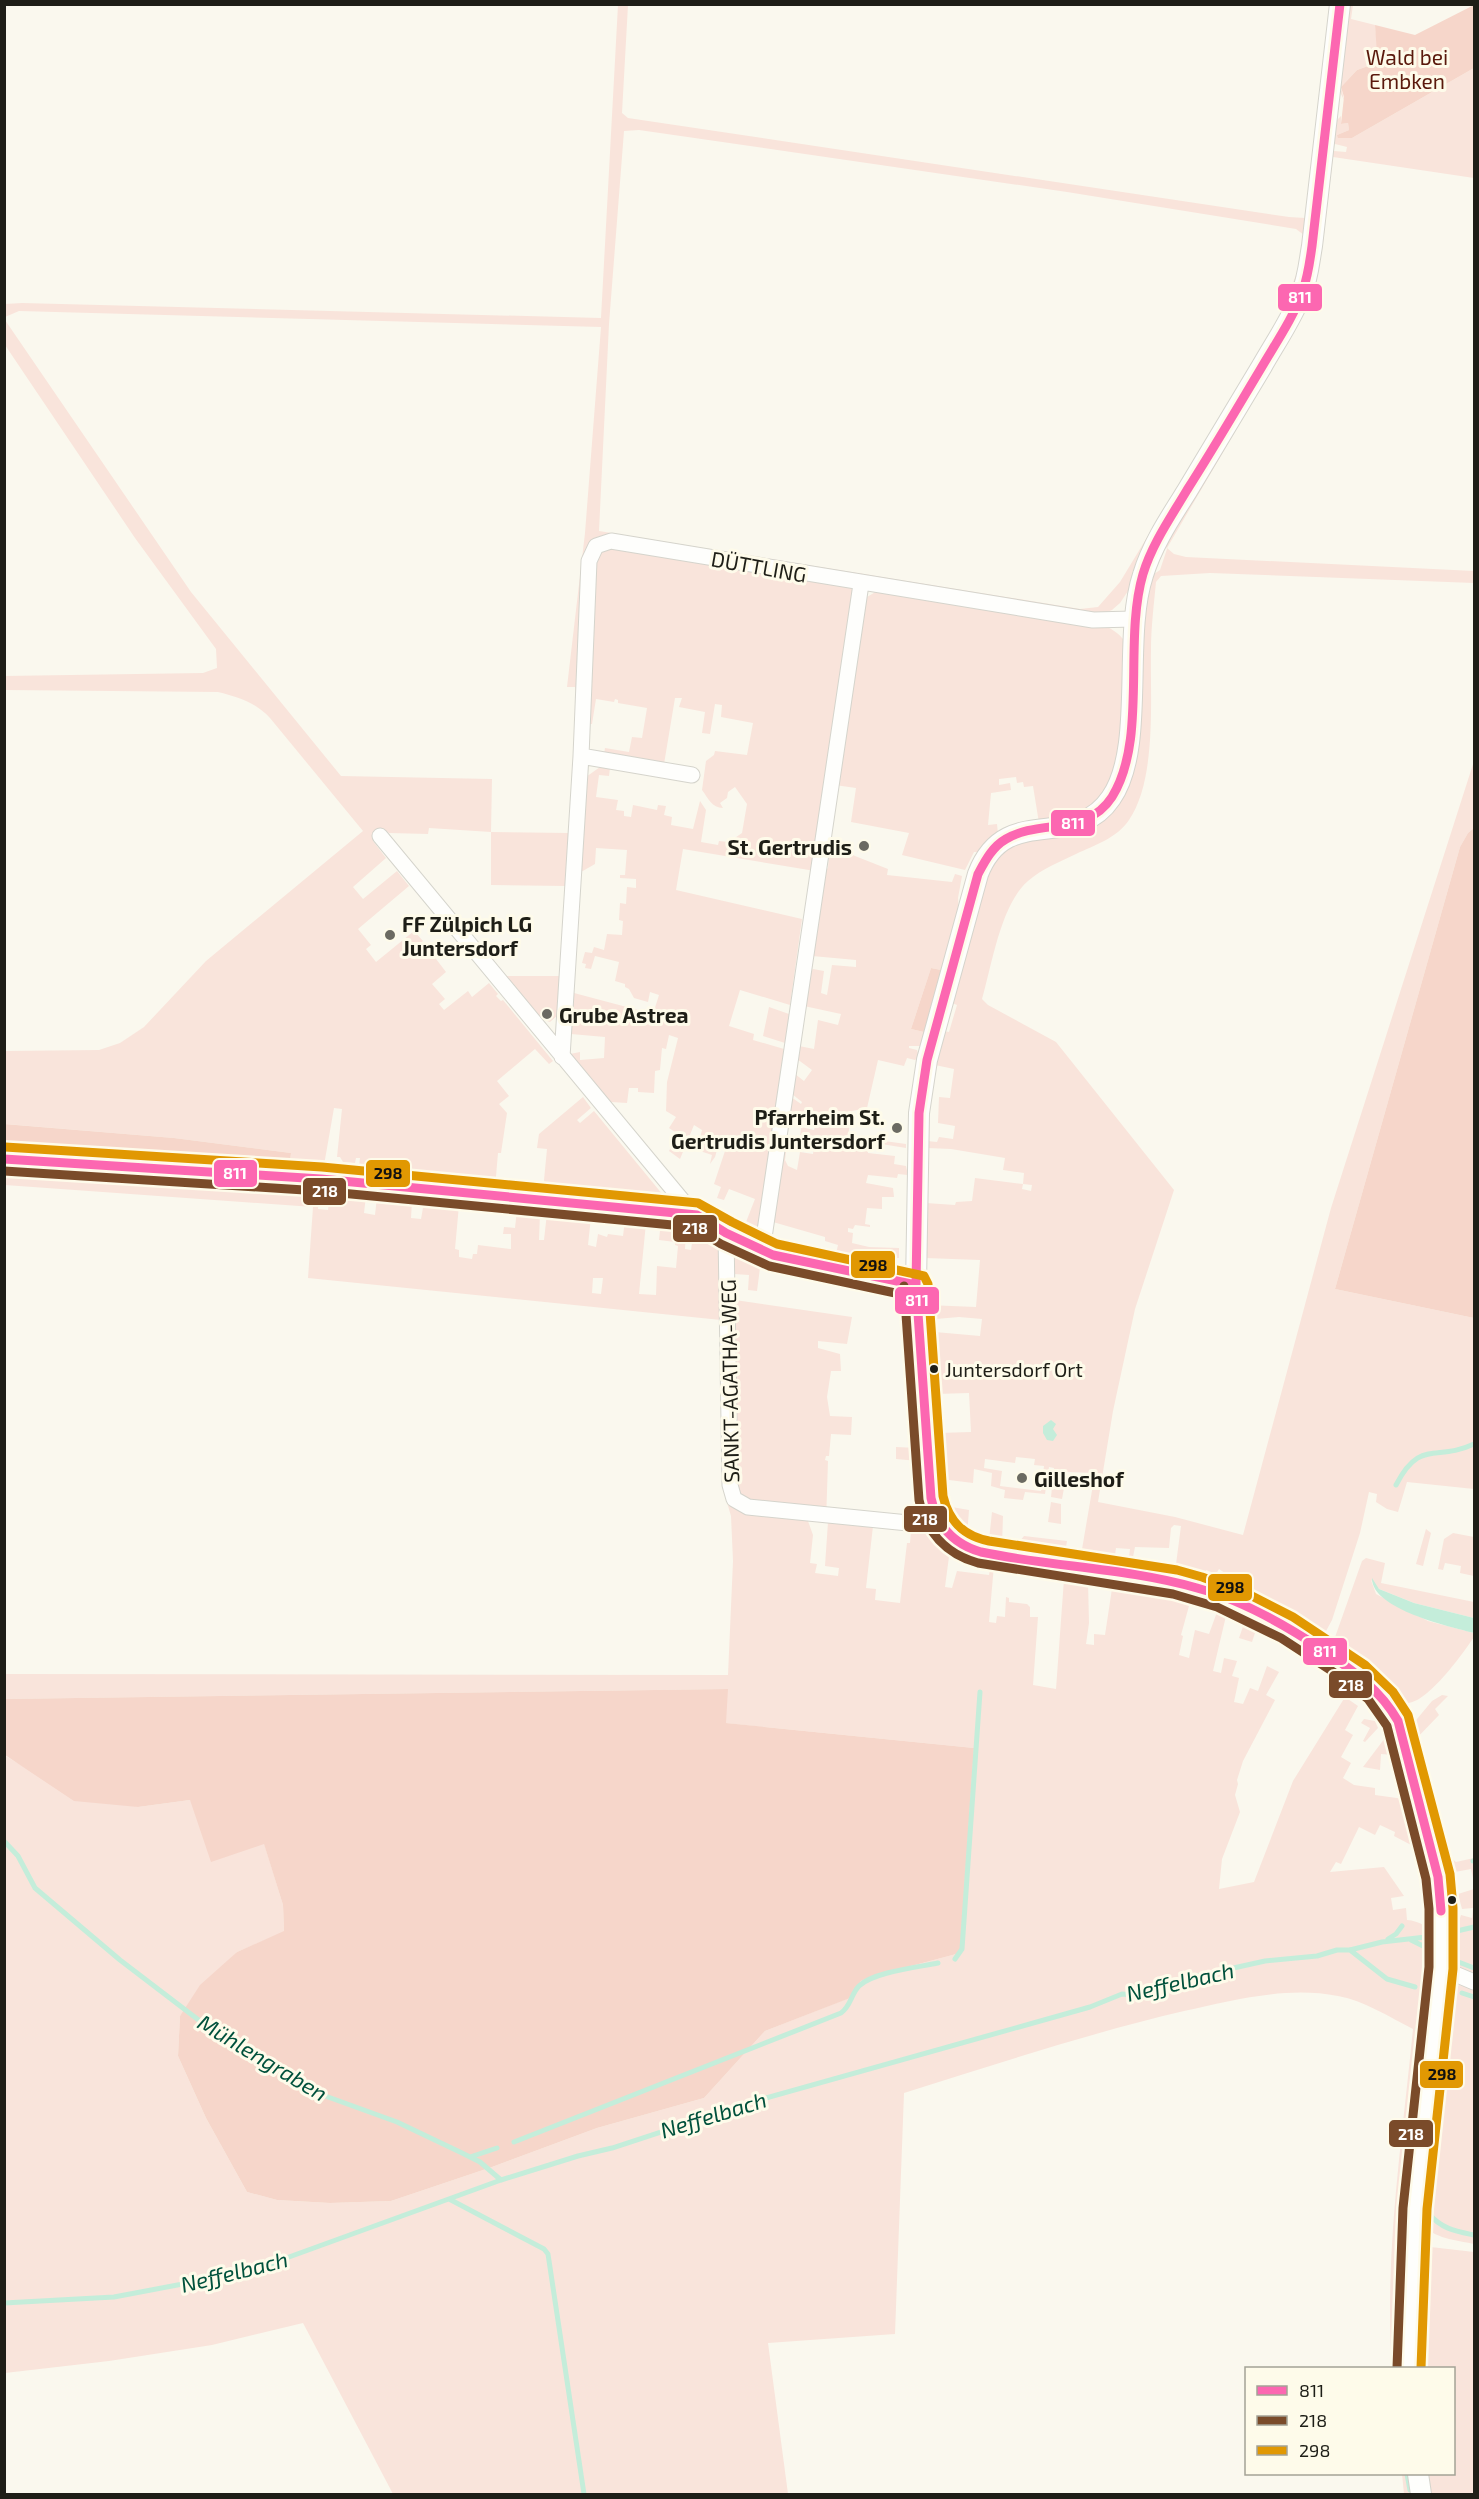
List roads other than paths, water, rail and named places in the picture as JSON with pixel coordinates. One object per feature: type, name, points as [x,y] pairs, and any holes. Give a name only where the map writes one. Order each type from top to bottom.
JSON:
[{"type":"street","points":[[1340,4],[1312,246],[1305,284],[1275,344],[1161,534],[1143,574],[1133,620],[1128,739],[1122,775],[1111,798],[1103,808],[1081,822],[1008,836],[989,853],[978,874],[923,1083],[918,1143],[916,1285],[931,1498],[941,1524],[959,1543],[980,1551],[1065,1568],[1170,1580],[1204,1590],[1287,1625],[1374,1686],[1389,1704],[1398,1721],[1438,1877],[1442,1908],[1441,1968],[1414,2208],[1409,2367]]},
{"type":"street","name":"DÜTTLING","points":[[562,1057],[581,756],[589,561],[593,550],[600,544],[611,541],[861,584],[1093,620],[1133,620]]},
{"type":"street","points":[[762,1251],[861,584]]},
{"type":"street","points":[[581,756],[692,775]]},
{"type":"street","points":[[380,836],[562,1057],[686,1205],[697,1215],[762,1251],[916,1285]]},
{"type":"street","points":[[4,1159],[321,1179],[697,1215]]},
{"type":"street","name":"SANKT-AGATHA-WEG","points":[[726,1233],[730,1485],[734,1498],[748,1508],[918,1524],[941,1524]]},
{"type":"street","points":[[1441,1968],[1474,1982]]},
{"type":"street","points":[[1418,2475],[1421,2494]]},
{"type":"waterway","points":[[1396,1485],[1405,1470],[1421,1456],[1461,1449],[1474,1444]]},
{"type":"waterway","points":[[955,1959],[962,1949],[980,1692]]},
{"type":"waterway","name":"Mühlengraben","points":[[4,1841],[18,1856],[35,1888],[120,1960],[213,2031],[317,2093],[397,2122],[480,2162],[501,2180]]},
{"type":"waterway","points":[[1388,1939],[1402,1926]]},
{"type":"waterway","name":"Neffelbach","points":[[1457,1931],[1474,1927]]},
{"type":"waterway","name":"Neffelbach","points":[[4,2303],[114,2297],[262,2269],[278,2261],[501,2180],[612,2148],[752,2102],[1090,2007],[1122,1994],[1135,1995],[1184,1979],[1265,1961],[1317,1956],[1382,1942],[1426,1937]]},
{"type":"waterway","points":[[1411,1940],[1427,1948]]},
{"type":"waterway","points":[[1350,1950],[1387,1979],[1415,1987]]},
{"type":"waterway","points":[[1456,1961],[1474,1968]]},
{"type":"waterway","points":[[514,2142],[841,2013],[859,1986],[875,1977],[938,1963]]},
{"type":"waterway","points":[[1462,1993],[1474,1997]]},
{"type":"waterway","points":[[1401,2229],[1418,2028]]},
{"type":"waterway","points":[[1443,2055],[1446,2028]]},
{"type":"waterway","points":[[1437,2118],[1442,2070]]},
{"type":"waterway","points":[[1432,2172],[1436,2126]]},
{"type":"waterway","points":[[470,2157],[497,2148]]},
{"type":"waterway","points":[[1429,2196],[1432,2178]]},
{"type":"waterway","points":[[449,2199],[544,2249],[548,2254],[584,2494]]},
{"type":"waterway","points":[[1429,2205],[1429,2214],[1439,2223],[1455,2231],[1474,2235]]},
{"type":"waterway","points":[[1397,2367],[1400,2247]]},
{"type":"waterway","points":[[1407,2475],[1410,2490]]},
{"type":"place","name":"St. Gertrudis","points":[[864,846]]},
{"type":"place","name":"FF Zülpich LG Juntersdorf","points":[[390,935]]},
{"type":"place","name":"Grube Astrea","points":[[547,1014]]},
{"type":"place","name":"Pfarrheim St. Gertrudis Juntersdorf","points":[[897,1128]]},
{"type":"place","name":"Juntersdorf Ort","points":[[934,1369]]},
{"type":"place","name":"Gilleshof","points":[[1022,1478]]},
{"type":"park label","name":"Wald bei Embken","points":[[1407,68]]}]
